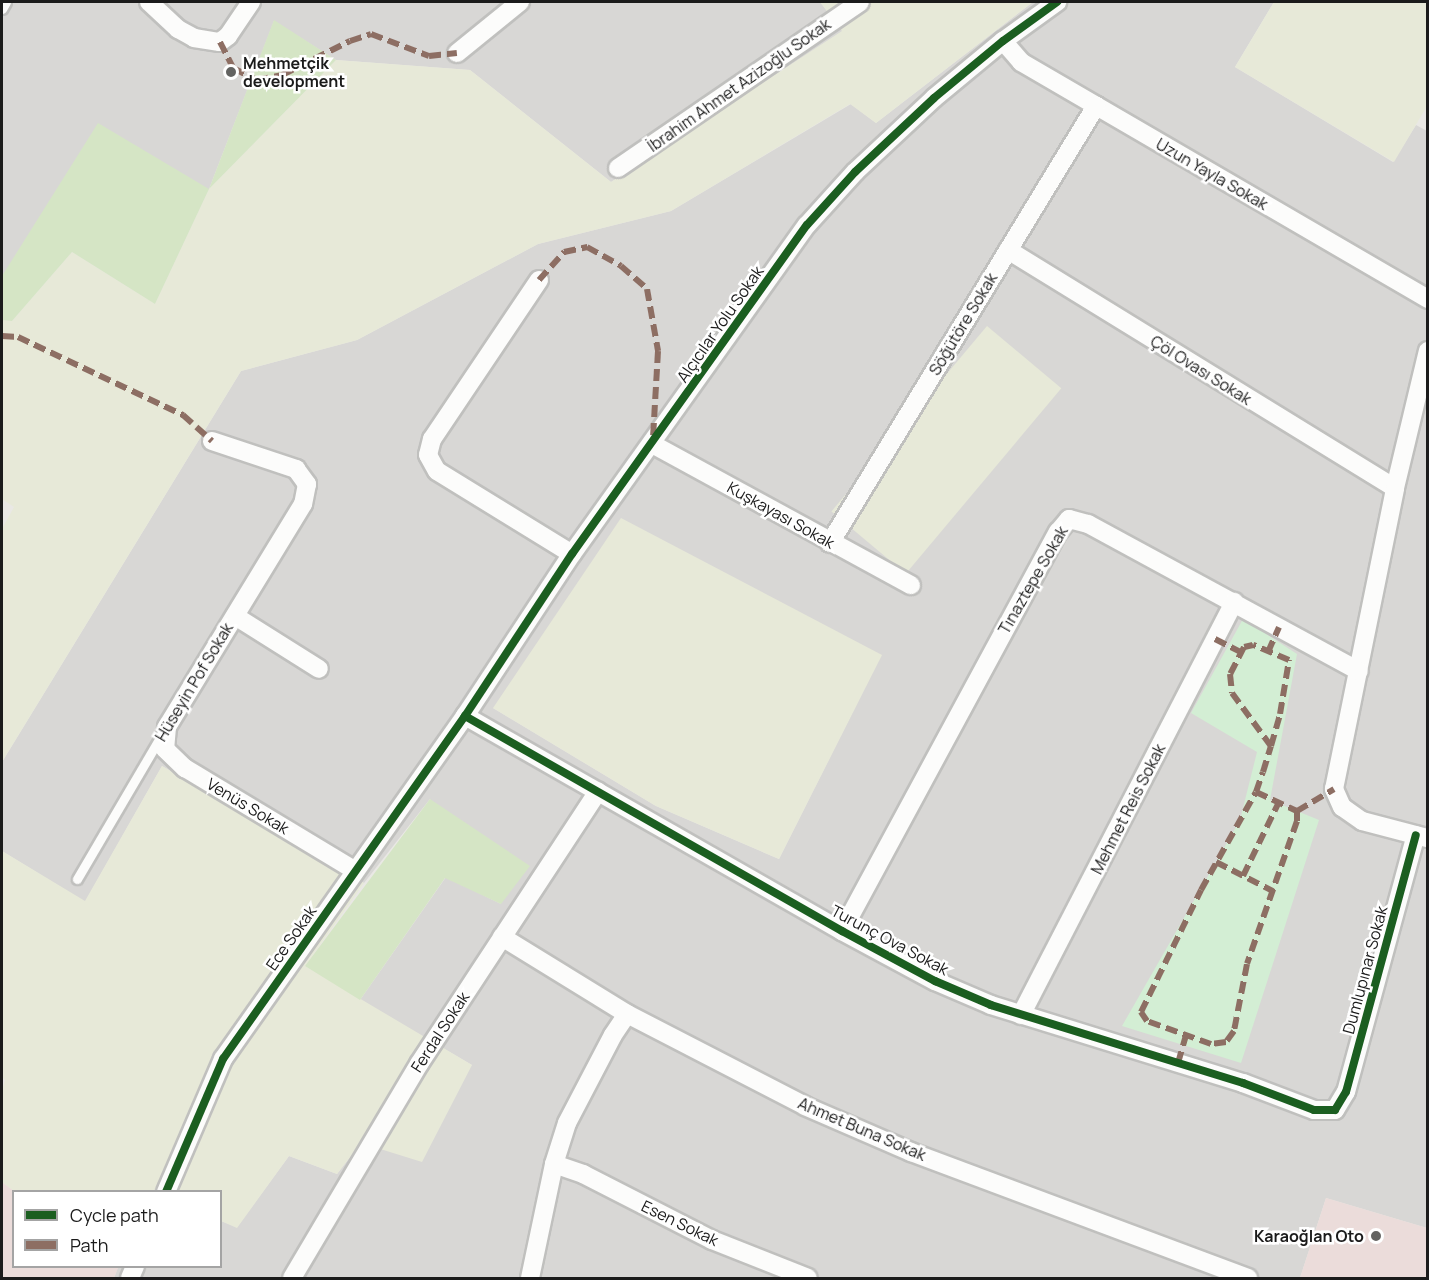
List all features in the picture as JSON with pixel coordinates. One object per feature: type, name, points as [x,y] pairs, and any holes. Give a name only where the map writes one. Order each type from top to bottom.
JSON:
[{"type":"street","points":[[149,2],[178,28],[194,38],[220,42],[238,23],[251,2]]},
{"type":"street","points":[[457,52],[520,2]]},
{"type":"street","name":"İbrahim Ahmet Azizoğlu Sokak","points":[[618,168],[860,2]]},
{"type":"street","name":"Alçıcılar Yolu Sokak","points":[[465,716],[572,554],[807,225],[855,171],[934,98],[1003,41],[1057,2]]},
{"type":"street","name":"Uzun Yayla Sokak","points":[[1003,41],[1021,62],[1428,299]]},
{"type":"street","name":"Söğütöre Sokak","points":[[830,543],[1096,106]]},
{"type":"street","name":"Çöl Ovası Sokak","points":[[1008,250],[1395,488]]},
{"type":"street","points":[[539,280],[432,439],[428,455],[437,471],[572,554]]},
{"type":"street","name":"Dumlupınar Sokak","points":[[1335,1110],[1346,1092],[1422,837],[1362,821],[1342,807],[1334,789],[1395,488],[1428,351]]},
{"type":"street","name":"Hüseyin Pof Sokak","points":[[167,726],[303,504],[307,484],[296,469],[212,441]]},
{"type":"street","name":"Kuşkayası Sokak","points":[[652,444],[910,585]]},
{"type":"street","name":"Tınaztepe Sokak","points":[[842,931],[1052,542],[1069,519],[1088,524],[1359,671]]},
{"type":"street","name":"Mehmet Reis Sokak","points":[[1021,1015],[1234,602]]},
{"type":"street","points":[[235,616],[319,669]]},
{"type":"street","name":"Turunç Ova Sokak","points":[[465,716],[842,931],[935,981],[991,1005],[1243,1083],[1314,1110],[1335,1110]]},
{"type":"street","name":"Ece Sokak","points":[[166,1190],[224,1059],[354,870],[465,716]]},
{"type":"street","name":"Venüs Sokak","points":[[167,726],[165,749],[185,768],[354,870]]},
{"type":"street","name":"Ferdal Sokak","points":[[292,1278],[419,1064],[598,792]]},
{"type":"street","name":"Ahmet Buna Sokak","points":[[502,937],[627,1014],[805,1106],[911,1152],[1245,1278]]},
{"type":"street","points":[[530,1278],[554,1164],[567,1123],[613,1035],[627,1014]]},
{"type":"street","name":"Esen Sokak","points":[[554,1164],[583,1174],[712,1240],[808,1278]]},
{"type":"lane","points":[[2,9],[6,2]]},
{"type":"lane","name":"Hüseyin Pof Sokak","points":[[77,879],[167,726]]},
{"type":"shaded area","points":[[2,2],[820,2],[843,31],[611,182],[470,70],[336,60],[274,21],[209,189],[2,276]]},
{"type":"shaded area","points":[[1033,2],[1274,2],[1235,67],[1393,162],[1416,125],[1427,131],[1427,1228],[1326,1198],[1300,1278],[114,1278],[118,1268],[222,1268],[222,1221],[237,1227],[289,1156],[337,1174],[361,1143],[472,1065],[360,1000],[446,877],[501,904],[430,799],[364,883],[162,766],[85,902],[2,851],[2,762],[241,371],[357,340],[538,244],[671,211],[851,104],[876,123]],"holes":[[[881,655],[779,859],[656,806],[493,708]]]},
{"type":"shaded area","points":[[2,1182],[13,1190],[12,1268],[118,1268],[114,1278],[2,1278]]},
{"type":"shaded area","points":[[1326,1198],[1427,1228],[1427,1278],[1300,1278]]},
{"type":"green space","points":[[820,2],[1033,2],[876,123],[850,104],[671,211],[538,244],[357,340],[241,371],[2,762],[2,529],[14,507],[2,499],[2,320],[12,321],[72,252],[155,304],[209,189],[336,60],[470,70],[611,182],[842,31]]},
{"type":"green space","points":[[1274,2],[1427,2],[1427,106],[1394,162],[1235,67]]},
{"type":"green space","points":[[274,20],[336,60],[209,189]]},
{"type":"green space","points":[[98,123],[209,189],[155,304],[72,252],[12,321],[2,320],[2,276]]},
{"type":"green space","points":[[987,326],[1061,388],[906,574],[831,511]]},
{"type":"green space","points":[[621,518],[882,655],[779,859],[656,806],[493,708]]},
{"type":"green space","points":[[1243,619],[1297,654],[1270,800],[1319,820],[1241,1063],[1122,1026],[1240,820],[1257,752],[1191,713]]},
{"type":"green space","points":[[162,766],[364,883],[305,966],[472,1065],[422,1162],[361,1143],[337,1174],[289,1156],[237,1228],[222,1221],[222,1190],[13,1190],[2,1182],[2,1090],[5,1080],[2,1077],[2,851],[85,901]]},
{"type":"green space","points":[[430,799],[530,866],[501,904],[445,878],[360,1000],[305,966]]},
{"type":"marked path","points":[[220,42],[233,68],[257,80],[282,75],[350,41],[371,34],[429,56],[457,53]]},
{"type":"marked path","points":[[539,280],[564,252],[587,247],[621,266],[647,289],[658,351],[653,438]]},
{"type":"marked path","points":[[2,336],[18,337],[183,415],[212,441]]},
{"type":"marked path","points":[[1268,652],[1279,627]]},
{"type":"marked path","points":[[1215,639],[1241,652]]},
{"type":"marked path","points":[[1256,792],[1297,811],[1297,821],[1247,964],[1234,1031],[1226,1042],[1211,1044],[1147,1021],[1141,1012],[1201,890],[1256,792],[1271,746],[1280,714],[1289,660],[1253,645],[1244,647],[1230,674],[1232,693],[1271,746]]},
{"type":"marked path","points":[[1297,811],[1334,789]]},
{"type":"marked path","points":[[1243,876],[1279,802]]},
{"type":"marked path","points":[[1216,862],[1273,891]]},
{"type":"marked path","points":[[1178,1063],[1186,1035]]},
{"type":"cycle path","points":[[167,1190],[223,1059],[465,716],[572,554],[807,225],[855,172],[934,98],[1003,41],[1057,2]]},
{"type":"cycle path","points":[[465,716],[842,931],[935,981],[991,1005],[1243,1083],[1314,1110],[1335,1110],[1346,1092],[1416,835]]},
{"type":"place","name":"Mehmetçik development","points":[[231,72]]},
{"type":"place","name":"Karaoğlan Oto","points":[[1376,1236]]}]
